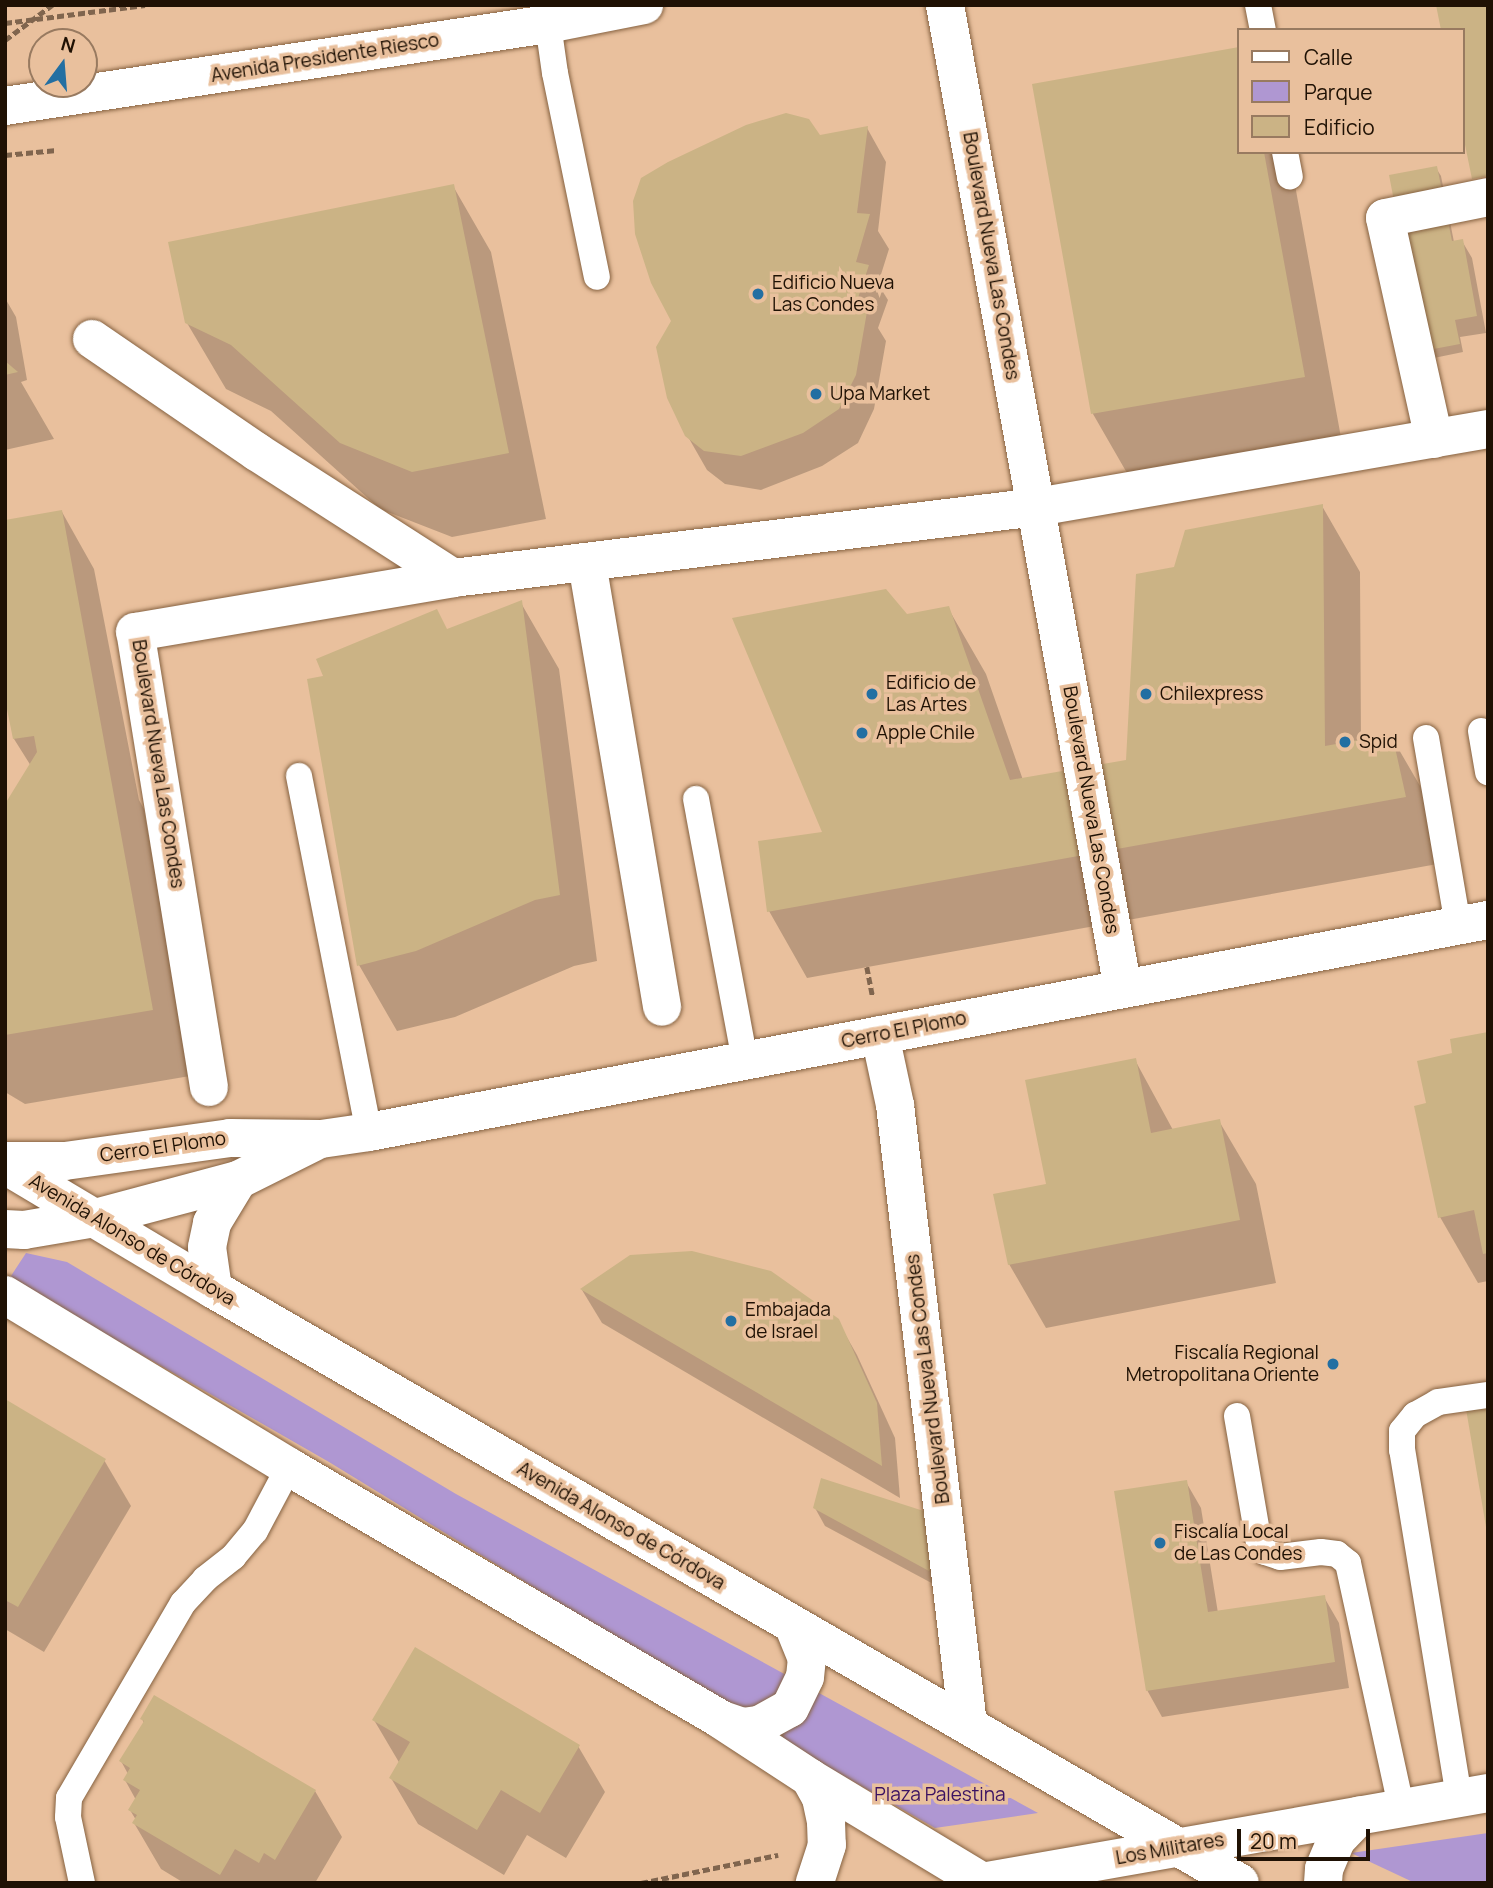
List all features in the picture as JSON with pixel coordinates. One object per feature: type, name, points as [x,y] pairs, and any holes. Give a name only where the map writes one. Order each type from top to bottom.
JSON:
[{"type":"street","name":"Avenida Presidente Riesco","points":[[5,106],[548,24],[644,5]]},
{"type":"street","name":"Boulevard Nueva Las Condes","points":[[944,5],[1123,989]]},
{"type":"street","points":[[1434,439],[1385,218],[1488,197]]},
{"type":"street","points":[[92,339],[257,452],[453,578]]},
{"type":"street","name":"Boulevard Nueva Las Condes","points":[[209,1087],[135,632],[453,578],[1037,507],[1488,429]]},
{"type":"street","points":[[587,563],[662,1007]]},
{"type":"street","name":"Cerro El Plomo","points":[[5,1163],[65,1161],[230,1138],[321,1139],[369,1132],[1473,923]]},
{"type":"street","name":"Boulevard Nueva Las Condes","points":[[880,1034],[895,1105],[968,1725]]},
{"type":"street","name":"Cerro El Plomo","points":[[5,1229],[24,1230],[95,1218],[238,1180],[321,1139]]},
{"type":"street","name":"Avenida Alonso de Córdova","points":[[5,1163],[213,1289],[1240,1883]]},
{"type":"street","points":[[213,1289],[207,1247],[212,1223],[222,1202],[238,1180]]},
{"type":"street","points":[[5,1295],[289,1467],[720,1719],[810,1778],[981,1882]]},
{"type":"street","points":[[720,1719],[742,1727],[760,1725],[789,1708],[805,1677],[807,1659],[794,1626]]},
{"type":"street","points":[[810,1778],[821,1798],[827,1845],[815,1883]]},
{"type":"street","name":"Los Militares","points":[[981,1882],[1474,1795]]},
{"type":"street","points":[[1323,1883],[1324,1868],[1337,1839],[1360,1815]]},
{"type":"lane","points":[[1258,5],[1263,28]]},
{"type":"lane","points":[[548,24],[555,73],[597,276]]},
{"type":"lane","points":[[1481,732],[1488,772]]},
{"type":"lane","points":[[1426,738],[1473,923]]},
{"type":"lane","points":[[299,776],[369,1132]]},
{"type":"lane","points":[[696,799],[746,1059]]},
{"type":"lane","points":[[1474,1795],[1402,1450],[1402,1432],[1415,1415],[1438,1402],[1488,1395]]},
{"type":"lane","points":[[1237,1416],[1259,1544],[1265,1552],[1280,1557],[1337,1554],[1349,1563],[1401,1807]]},
{"type":"lane","points":[[82,1883],[68,1817],[69,1798],[183,1603],[205,1579],[233,1557],[255,1531],[289,1467]]},
{"type":"path","points":[[5,40],[52,5]]},
{"type":"path","points":[[5,23],[145,5]]},
{"type":"path","points":[[5,155],[57,150]]},
{"type":"path","points":[[641,1883],[827,1845]]},
{"type":"green space","name":"Plaza Palestina","points":[[26,1253],[67,1262],[456,1494],[1038,1813],[935,1828],[819,1762],[329,1462],[9,1279]]},
{"type":"green space","points":[[1488,1833],[1488,1883],[1415,1883],[1351,1853]]},
{"type":"building","points":[[1436,5],[1488,5],[1488,176],[1472,179],[1465,145],[1465,28],[1441,28]]},
{"type":"building","points":[[1238,47],[1238,154],[1264,154],[1305,377],[1091,414],[1032,84]]},
{"type":"building","name":"Edificio Nueva Las Condes","points":[[786,113],[809,119],[820,135],[868,126],[857,213],[870,214],[856,262],[869,265],[856,304],[868,306],[856,375],[839,409],[803,433],[741,456],[704,451],[685,436],[667,398],[656,347],[671,321],[651,283],[635,234],[633,201],[641,178],[668,162],[746,125]]},
{"type":"building","points":[[1437,166],[1452,241],[1463,239],[1477,316],[1455,320],[1460,344],[1423,351],[1389,175]]},
{"type":"building","points":[[454,184],[509,453],[412,472],[340,443],[231,345],[185,323],[168,242]]},
{"type":"building","points":[[5,361],[18,372],[5,375]]},
{"type":"building","points":[[1323,504],[1325,746],[1392,734],[1406,797],[767,912],[758,841],[822,832],[732,618],[886,589],[907,614],[949,606],[1010,780],[1126,760],[1136,574],[1174,567],[1185,530]]},
{"type":"building","points":[[62,510],[153,1010],[5,1035],[5,804],[37,752],[34,736],[13,739],[5,699],[5,520]]},
{"type":"building","points":[[522,600],[560,895],[535,900],[416,951],[357,966],[307,679],[323,676],[316,659],[437,609],[447,629]]},
{"type":"building","points":[[1488,1032],[1488,1253],[1483,1254],[1474,1210],[1438,1218],[1414,1106],[1426,1103],[1417,1061],[1452,1053],[1450,1039]]},
{"type":"building","points":[[1136,1058],[1151,1133],[1220,1119],[1240,1220],[1008,1265],[993,1194],[1046,1184],[1025,1080]]},
{"type":"building","points":[[692,1251],[771,1271],[839,1319],[877,1403],[882,1466],[580,1289],[630,1255]]},
{"type":"building","points":[[5,1399],[106,1459],[18,1607],[5,1600]]},
{"type":"building","points":[[1488,1406],[1488,1527],[1486,1527],[1466,1409]]},
{"type":"building","points":[[821,1478],[933,1514],[940,1554],[929,1571],[813,1508]]},
{"type":"building","name":"Fiscalía Local de Las Condes","points":[[1187,1480],[1208,1612],[1325,1595],[1335,1662],[1146,1691],[1114,1491]]},
{"type":"building","points":[[415,1647],[580,1745],[540,1813],[501,1790],[477,1830],[389,1778],[410,1742],[372,1720]]},
{"type":"building","points":[[154,1695],[316,1790],[275,1860],[264,1853],[259,1863],[235,1849],[220,1875],[132,1823],[137,1815],[128,1810],[140,1790],[123,1780],[130,1768],[119,1761],[144,1721],[140,1719]]},
{"type":"place","name":"Edificio Nueva Las Condes","points":[[758,294]]},
{"type":"place","name":"Upa Market","points":[[816,394]]},
{"type":"place","name":"Edificio de Las Artes","points":[[872,694]]},
{"type":"place","name":"Chilexpress","points":[[1146,694]]},
{"type":"place","name":"Apple Chile","points":[[862,733]]},
{"type":"place","name":"Spid","points":[[1345,742]]},
{"type":"place","name":"Embajada de Israel","points":[[731,1321]]},
{"type":"place","name":"Fiscalía Regional Metropolitana Oriente","points":[[1333,1364]]},
{"type":"place","name":"Fiscalía Local de Las Condes","points":[[1160,1543]]}]
